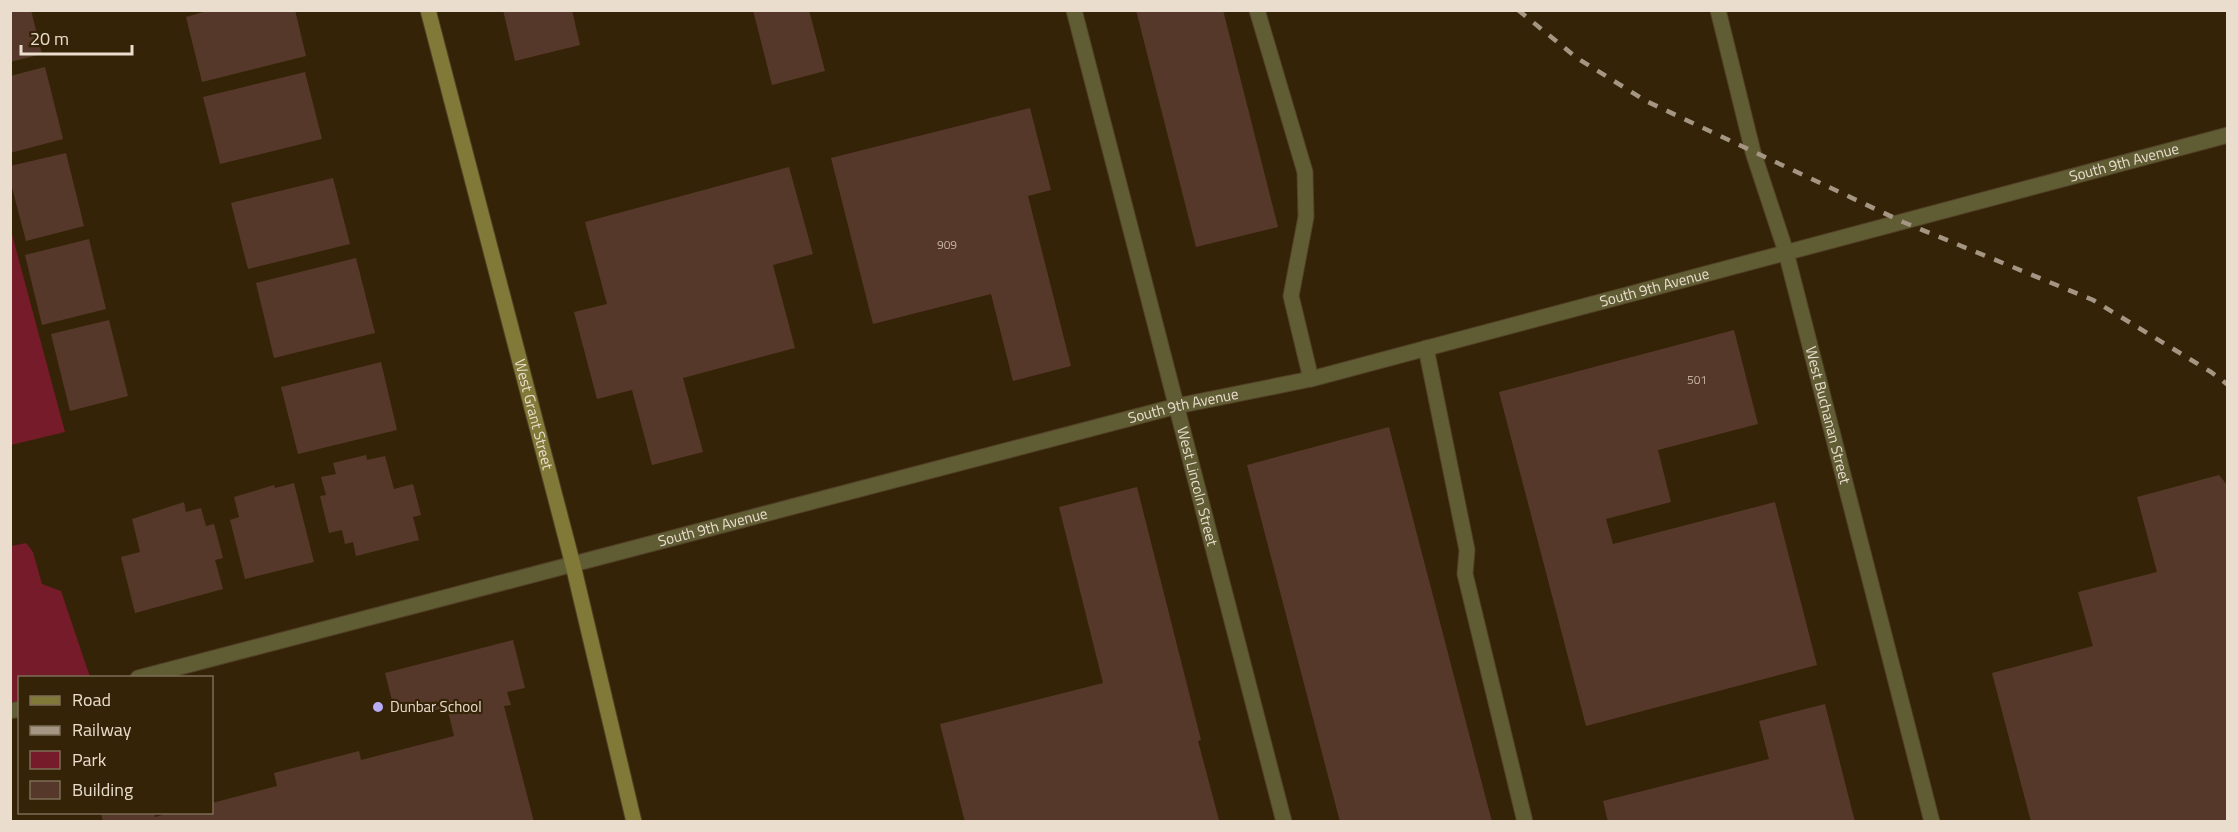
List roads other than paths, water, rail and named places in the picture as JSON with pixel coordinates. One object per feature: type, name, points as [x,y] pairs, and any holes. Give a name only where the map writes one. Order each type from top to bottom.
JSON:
[{"type":"main road","name":"West Grant Street","points":[[428,10],[573,565],[634,822]]},
{"type":"street","name":"West Lincoln Street","points":[[1074,10],[1284,822]]},
{"type":"street","points":[[1257,10],[1305,172],[1306,217],[1291,296],[1311,379]]},
{"type":"street","name":"West Buchanan Street","points":[[1718,10],[1753,152],[1786,252],[1932,822]]},
{"type":"street","name":"South 9th Avenue","points":[[146,676],[1177,406],[1311,379],[2228,135]]},
{"type":"street","points":[[1426,348],[1467,550],[1465,574],[1525,822]]},
{"type":"railway","points":[[1518,10],[1577,58],[1646,101],[1903,222],[2093,300],[2211,372],[2228,385]]},
{"type":"place","name":"Dunbar School","points":[[378,707]]}]
